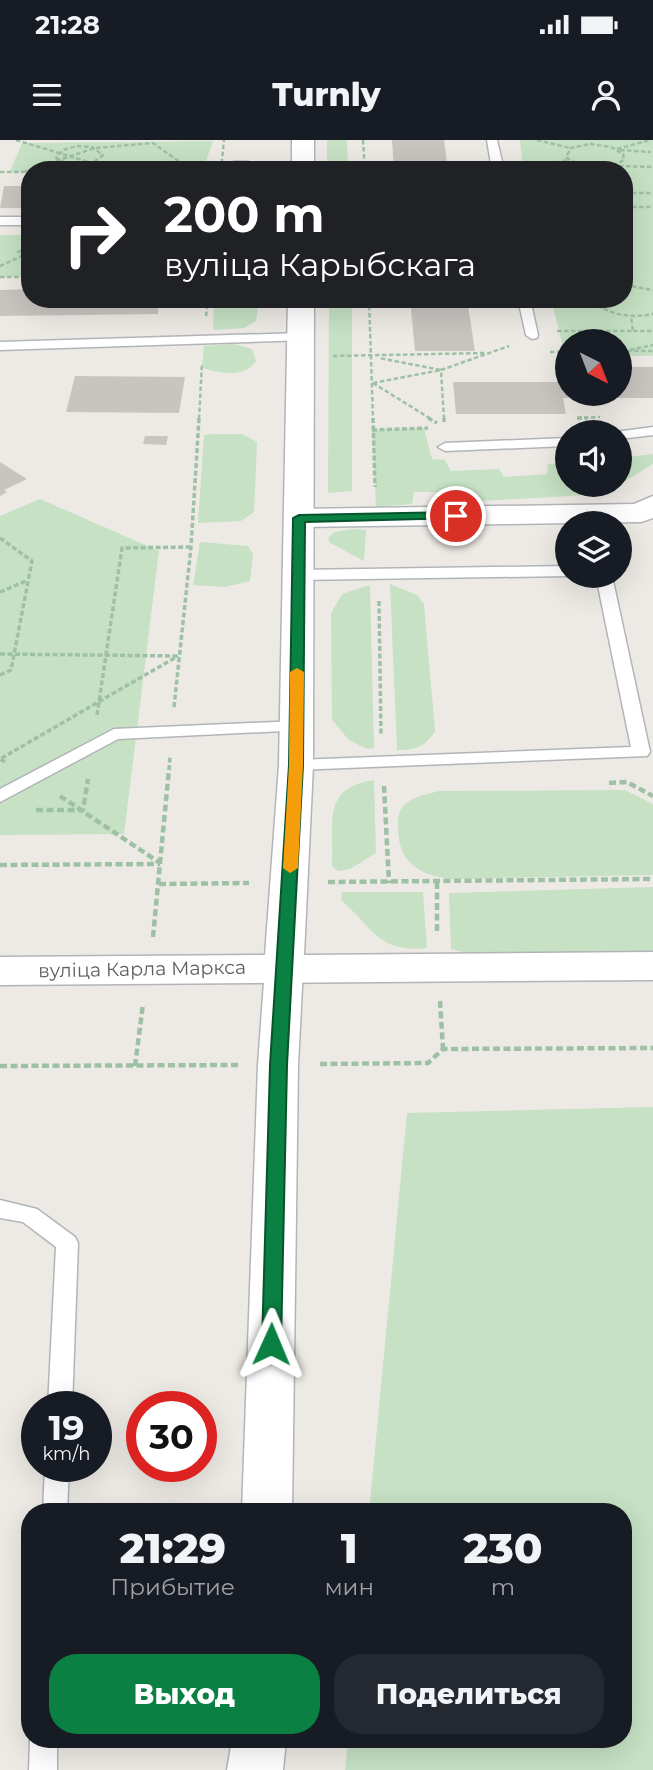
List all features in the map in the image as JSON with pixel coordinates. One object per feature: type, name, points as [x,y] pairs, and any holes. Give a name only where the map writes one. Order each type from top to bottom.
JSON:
[{"type":"main road","points":[[303,140],[303,161]]},
{"type":"main road","points":[[267,1503],[278,1065],[296,765],[301,308]]},
{"type":"main road","points":[[299,518],[649,510]]},
{"type":"main road","name":"вуліца Карла Маркса","points":[[0,971],[653,966]]},
{"type":"main road","points":[[255,1770],[258,1748]]},
{"type":"lane","points":[[492,140],[496,161]]},
{"type":"lane","points":[[0,221],[21,221]]},
{"type":"lane","points":[[526,308],[532,333]]},
{"type":"lane","points":[[0,346],[301,337]]},
{"type":"lane","points":[[632,434],[653,431]]},
{"type":"lane","points":[[445,447],[555,442]]},
{"type":"lane","points":[[298,575],[555,571]]},
{"type":"lane","points":[[296,765],[640,752],[606,588]]},
{"type":"lane","points":[[0,796],[114,734],[297,726]]},
{"type":"lane","points":[[0,1209],[29,1215],[67,1243],[61,1391]]},
{"type":"lane","points":[[55,1503],[56,1482]]},
{"type":"lane","points":[[43,1770],[44,1748]]},
{"type":"path","points":[[16,140],[86,161]]},
{"type":"path","points":[[222,161],[224,140]]},
{"type":"path","points":[[363,140],[364,161]]},
{"type":"path","points":[[537,140],[571,149],[598,145],[651,152]]},
{"type":"path","points":[[591,140],[598,145]]},
{"type":"path","points":[[618,149],[650,140]]},
{"type":"path","points":[[59,160],[56,158],[59,152],[77,146],[94,148],[153,143],[178,161]]},
{"type":"path","points":[[56,161],[94,148]]},
{"type":"path","points":[[94,148],[103,155],[95,161]]},
{"type":"path","points":[[564,161],[569,160],[566,154],[571,149]]},
{"type":"path","points":[[618,149],[625,157],[622,161]]},
{"type":"path","points":[[633,166],[653,167]]},
{"type":"path","points":[[0,172],[21,172]]},
{"type":"path","points":[[633,193],[653,193]]},
{"type":"path","points":[[633,207],[653,207]]},
{"type":"path","points":[[0,266],[21,256]]},
{"type":"path","points":[[0,277],[21,277]]},
{"type":"path","points":[[633,286],[653,290]]},
{"type":"path","points":[[159,884],[178,656],[191,547],[207,308]]},
{"type":"path","points":[[602,308],[610,313],[631,317],[653,314]]},
{"type":"path","points":[[631,317],[634,331]]},
{"type":"path","points":[[445,428],[372,383],[440,370],[517,344],[514,331],[653,331]]},
{"type":"path","points":[[632,349],[653,345]]},
{"type":"path","points":[[632,351],[653,351]]},
{"type":"path","points":[[330,355],[504,352]]},
{"type":"path","points":[[542,352],[555,352]]},
{"type":"path","points":[[371,356],[440,370]]},
{"type":"path","points":[[440,370],[445,428]]},
{"type":"path","points":[[373,430],[445,428]]},
{"type":"path","points":[[0,538],[32,561],[11,670],[0,675]]},
{"type":"path","points":[[83,810],[121,548],[191,547]]},
{"type":"path","points":[[0,592],[27,581]]},
{"type":"path","points":[[0,654],[178,656]]},
{"type":"path","points":[[161,864],[83,810],[0,759],[178,656]]},
{"type":"path","points":[[28,810],[83,810]]},
{"type":"path","points":[[0,865],[161,864]]},
{"type":"path","points":[[389,883],[653,879]]},
{"type":"path","points":[[0,1066],[428,1063],[443,1049],[653,1048]]},
{"type":"green space","points":[[327,140],[347,140],[348,161],[327,161]]},
{"type":"green space","points":[[520,140],[653,140],[653,356],[632,356],[632,329],[558,329],[553,308],[633,308],[633,161],[522,161]]},
{"type":"green space","points":[[213,141],[206,161],[21,161],[21,172],[10,172],[22,143]]},
{"type":"green space","points":[[0,235],[21,235],[21,277],[0,277]]},
{"type":"green space","points":[[214,308],[258,308],[256,321],[244,328],[213,330]]},
{"type":"green space","points":[[329,308],[352,308],[352,491],[328,493]]},
{"type":"green space","points":[[234,344],[252,349],[256,361],[251,366],[231,373],[202,367],[204,346]]},
{"type":"green space","points":[[424,428],[432,459],[445,460],[451,471],[499,469],[504,477],[547,474],[548,464],[555,464],[555,497],[446,503],[444,492],[414,492],[412,504],[376,507],[372,430]]},
{"type":"green space","points":[[242,434],[257,442],[254,512],[241,521],[198,523],[204,435]]},
{"type":"green space","points":[[653,454],[653,464],[632,477],[632,457]]},
{"type":"green space","points":[[40,499],[159,551],[124,834],[0,835],[0,516]]},
{"type":"green space","points":[[366,530],[364,561],[330,543],[328,538],[334,532]]},
{"type":"green space","points":[[200,542],[248,546],[253,554],[250,581],[225,587],[193,585]]},
{"type":"green space","points":[[390,584],[417,595],[424,604],[435,731],[424,744],[409,750],[397,750]]},
{"type":"green space","points":[[370,585],[374,748],[367,749],[349,740],[332,720],[331,613],[342,594]]},
{"type":"green space","points":[[374,780],[376,853],[350,869],[338,871],[332,866],[332,822],[338,799],[357,784]]},
{"type":"green space","points":[[625,790],[653,804],[653,875],[451,879],[429,874],[412,865],[406,858],[399,839],[398,819],[403,806],[415,798],[439,791]]},
{"type":"green space","points":[[653,887],[653,956],[471,954],[451,949],[449,893]]},
{"type":"green space","points":[[342,892],[423,892],[427,948],[410,949],[387,942],[341,900]]},
{"type":"green space","points":[[653,1107],[653,1770],[345,1770],[347,1748],[632,1748],[632,1503],[370,1503],[407,1113]]},
{"type":"building","points":[[392,140],[444,140],[447,161],[393,161]]},
{"type":"building","points":[[4,186],[21,186],[21,208],[0,208]]},
{"type":"building","points":[[21,289],[21,308],[158,308],[158,314],[0,316],[0,290]]},
{"type":"building","points":[[411,308],[468,308],[475,351],[415,351]]},
{"type":"building","points":[[632,367],[653,367],[653,398],[632,398]]},
{"type":"building","points":[[75,376],[185,377],[179,413],[66,412]]},
{"type":"building","points":[[453,382],[555,382],[555,406],[564,406],[566,414],[456,414]]},
{"type":"building","points":[[145,436],[168,436],[166,445],[143,444]]},
{"type":"building","points":[[0,462],[27,479],[4,490],[7,492],[0,496]]},
{"type":"slow traffic","points":[[290,868],[296,765],[297,672]]},
{"type":"route","points":[[271,1344],[278,1065],[296,765],[299,518],[456,516]]}]
